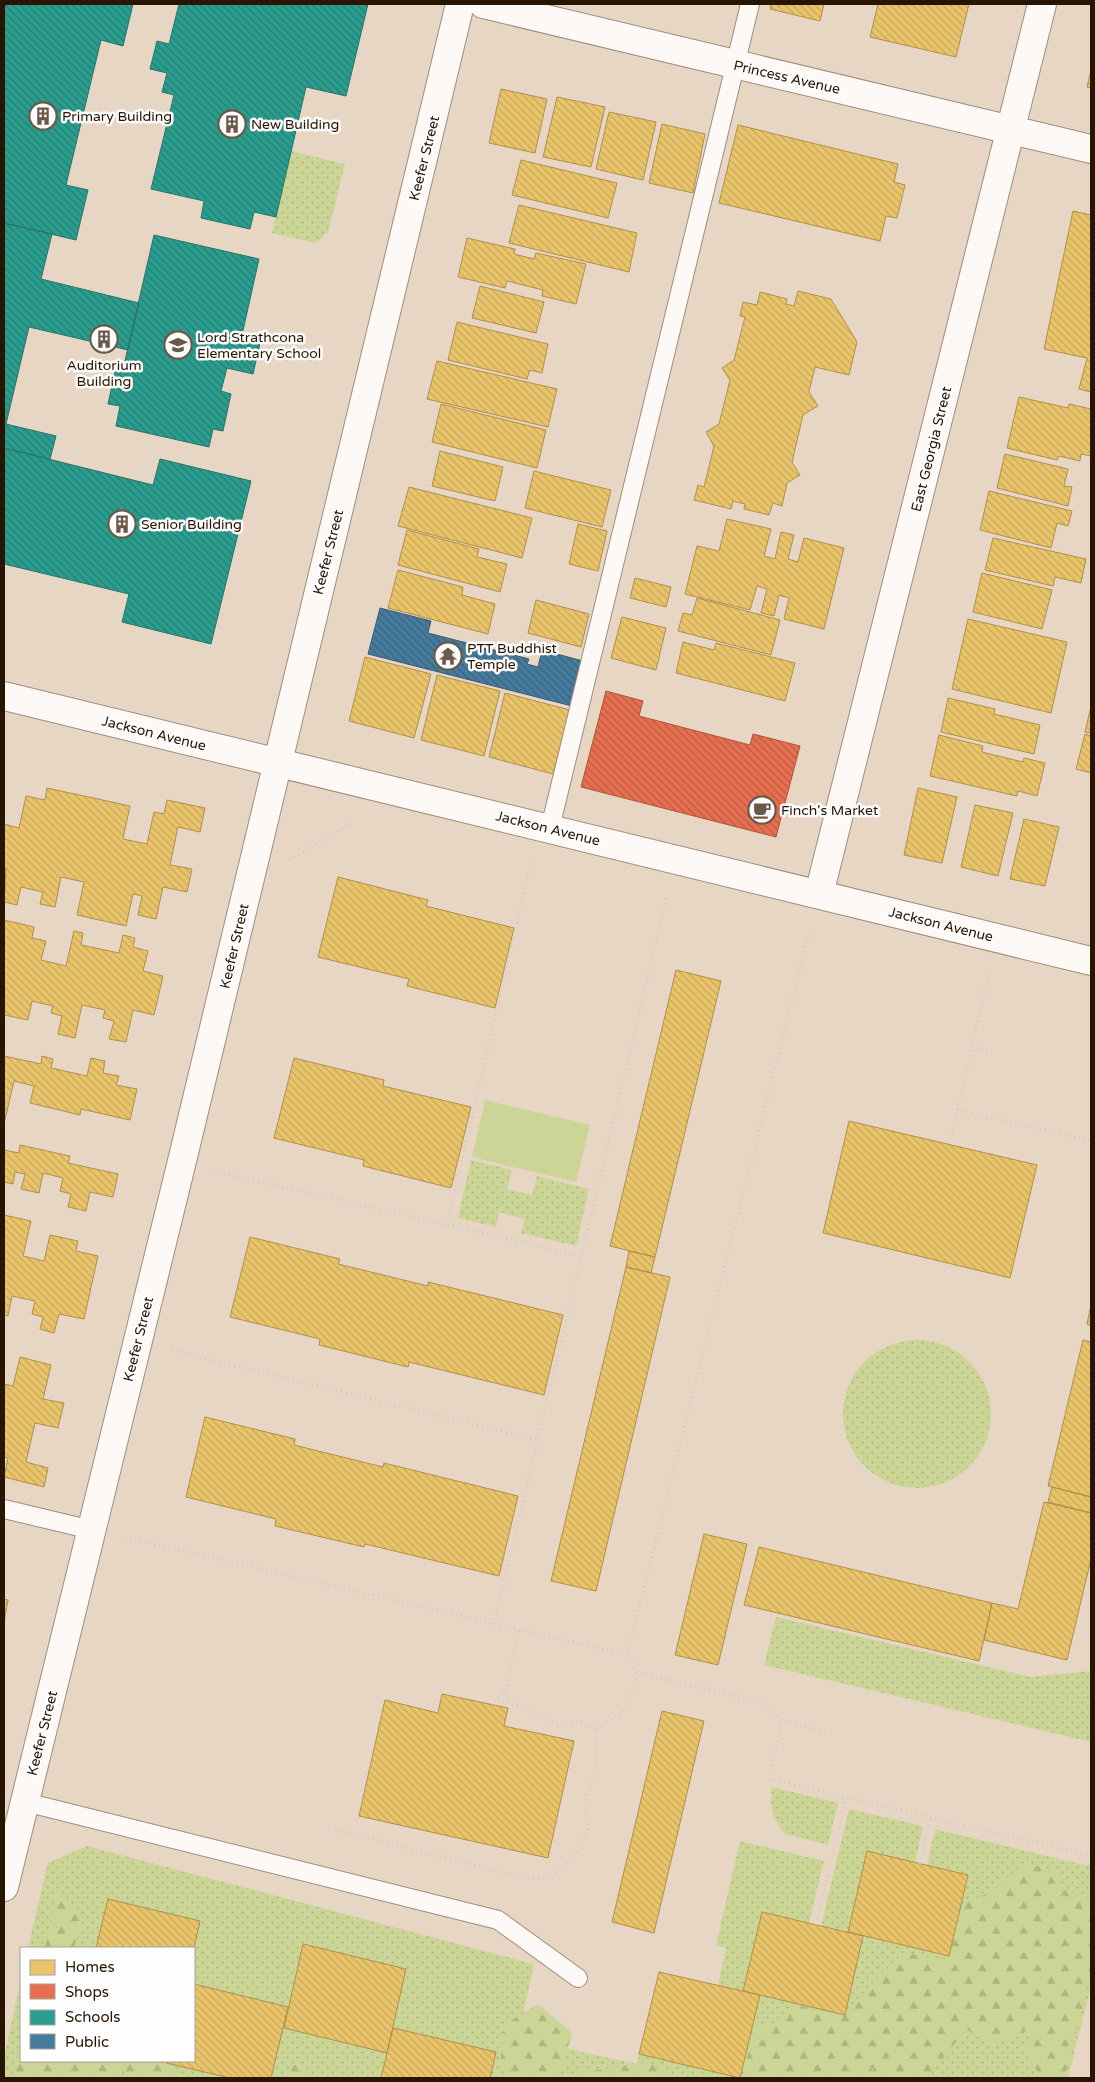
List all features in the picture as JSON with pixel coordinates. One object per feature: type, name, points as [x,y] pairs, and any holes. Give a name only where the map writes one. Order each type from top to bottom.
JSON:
[{"type":"street","name":"Keefer Street","points":[[4,1887],[92,1530],[460,4]]},
{"type":"street","name":"Princess Avenue","points":[[484,4],[1091,149]]},
{"type":"street","name":"East Georgia Street","points":[[819,894],[1042,4]]},
{"type":"street","name":"Jackson Avenue","points":[[4,696],[1091,961]]},
{"type":"lane","points":[[550,828],[750,4]]},
{"type":"lane","points":[[4,1509],[92,1530]]},
{"type":"lane","points":[[24,1802],[498,1920],[578,1978]]},
{"type":"path","points":[[290,860],[352,823]]},
{"type":"path","points":[[448,1225],[532,862]]},
{"type":"path","points":[[494,1624],[667,895]]},
{"type":"path","points":[[627,1655],[810,928]]},
{"type":"path","points":[[952,1134],[989,972]]},
{"type":"path","points":[[972,1046],[996,1053]]},
{"type":"path","points":[[957,1110],[1091,1141]]},
{"type":"path","points":[[214,1171],[582,1256]]},
{"type":"path","points":[[171,1350],[538,1440]]},
{"type":"path","points":[[125,1537],[627,1655],[638,1672],[762,1702],[782,1721],[829,1732]]},
{"type":"path","points":[[491,1704],[505,1692],[518,1630]]},
{"type":"path","points":[[596,1729],[626,1709],[638,1672]]},
{"type":"path","points":[[498,1699],[546,1717],[557,1726],[579,1722],[596,1729]]},
{"type":"path","points":[[782,1721],[769,1780],[1088,1855]]},
{"type":"path","points":[[329,1828],[525,1878],[554,1877],[580,1849],[588,1827],[585,1800],[595,1769],[596,1729]]},
{"type":"path","points":[[816,1925],[846,1798]]},
{"type":"path","points":[[920,1864],[932,1818]]},
{"type":"path","points":[[860,2078],[971,2000],[1016,1955],[1056,1907],[1091,1851]]},
{"type":"path","points":[[626,2078],[630,2060]]},
{"type":"green space","points":[[291,151],[345,164],[328,232],[316,243],[272,233]]},
{"type":"green space","points":[[485,1100],[590,1125],[576,1182],[472,1157]]},
{"type":"green space","points":[[471,1160],[512,1170],[507,1189],[532,1195],[537,1176],[589,1189],[576,1246],[521,1233],[525,1219],[499,1212],[496,1227],[458,1218]]},
{"type":"green space","points":[[917,1340],[945,1346],[969,1362],[985,1386],[991,1414],[985,1442],[969,1466],[945,1482],[917,1488],[889,1482],[865,1466],[849,1442],[843,1414],[849,1386],[865,1362],[889,1346]]},
{"type":"green space","points":[[776,1617],[1031,1677],[1091,1671],[1091,1742],[764,1665]]},
{"type":"green space","points":[[772,1787],[838,1803],[828,1845],[785,1834],[777,1823],[773,1812],[771,1801]]},
{"type":"green space","points":[[849,1809],[923,1826],[915,1863],[867,1852],[848,1932],[821,1926]]},
{"type":"green space","points":[[935,1829],[1088,1866],[1091,1862],[1091,1986],[1068,2078],[740,2078],[760,1995],[845,2015],[863,1936],[949,1956],[968,1876],[927,1865]]},
{"type":"green space","points":[[740,1841],[824,1861],[809,1923],[762,1912],[743,1991],[718,1985],[726,1948],[716,1945]]},
{"type":"green space","points":[[87,1846],[534,1964],[518,2038],[637,2064],[639,2054],[740,2078],[4,2078],[4,2057],[20,1984],[20,2062],[195,2062],[195,1947],[28,1947],[48,1863]]},
{"type":"green space","points":[[1023,1863],[1062,1872],[1058,1887],[1091,1899],[1091,1971],[1066,2073],[1040,2075],[1026,2053],[1030,2029],[993,2045],[966,2029],[928,2078],[745,2078],[751,2029],[785,2020],[791,2004],[845,2015],[874,1981],[904,1952],[938,1960],[949,1956],[961,1905],[993,1891]]},
{"type":"green space","points":[[57,1887],[82,1920],[74,1947],[45,1947]]},
{"type":"green space","points":[[538,2004],[572,2033],[560,2076],[648,2062],[673,2078],[508,2078],[500,2067],[504,2025]]},
{"type":"green space","points":[[20,2048],[20,2062],[124,2062],[121,2078],[11,2078]]},
{"type":"green space","points":[[130,2062],[159,2062],[188,2078],[122,2078]]},
{"type":"green space","points":[[296,2064],[319,2078],[279,2078]]},
{"type":"building: Homes","points":[[771,4],[824,4],[820,21],[770,9]]},
{"type":"building: Homes","points":[[878,4],[969,4],[956,57],[870,37]]},
{"type":"building: Homes","points":[[1091,70],[1091,88],[1087,87]]},
{"type":"building: Homes","points":[[501,89],[547,99],[535,153],[489,143]]},
{"type":"building: Homes","points":[[557,97],[605,107],[591,167],[543,157]]},
{"type":"building: Homes","points":[[609,112],[656,122],[643,180],[596,169]]},
{"type":"building: Homes","points":[[662,124],[705,134],[693,193],[649,183]]},
{"type":"building: Homes","points":[[738,125],[898,164],[894,182],[905,185],[897,218],[886,216],[880,241],[719,203]]},
{"type":"building: Homes","points":[[521,160],[617,183],[608,218],[512,195]]},
{"type":"building: Homes","points":[[519,205],[637,233],[629,272],[509,243]]},
{"type":"building: Homes","points":[[1073,211],[1091,215],[1091,392],[1079,389],[1087,358],[1044,349]]},
{"type":"building: Homes","points":[[467,238],[515,249],[514,254],[534,259],[536,253],[586,264],[576,304],[542,296],[543,290],[507,281],[505,288],[458,277]]},
{"type":"building: Homes","points":[[480,286],[544,302],[536,333],[472,318]]},
{"type":"building: Homes","points":[[798,291],[831,299],[857,342],[849,375],[815,367],[809,392],[818,406],[803,415],[792,462],[800,475],[787,483],[782,506],[773,503],[769,515],[744,509],[745,504],[733,501],[731,509],[694,500],[698,485],[704,487],[714,446],[706,432],[719,424],[730,380],[722,368],[734,360],[745,317],[740,316],[743,302],[757,305],[760,292],[787,299],[786,304],[794,306]]},
{"type":"building: Homes","points":[[457,322],[548,344],[542,373],[530,370],[527,379],[448,360]]},
{"type":"building: Homes","points":[[437,361],[557,389],[548,427],[427,399]]},
{"type":"building: Homes","points":[[1019,397],[1068,408],[1069,404],[1091,409],[1091,456],[1081,454],[1080,461],[1059,456],[1057,460],[1007,448]]},
{"type":"building: Homes","points":[[441,404],[546,430],[537,468],[432,442]]},
{"type":"building: Homes","points":[[440,451],[503,467],[495,501],[432,486]]},
{"type":"building: Homes","points":[[1005,454],[1068,469],[1064,486],[1072,487],[1068,506],[997,488]]},
{"type":"building: Homes","points":[[534,471],[611,490],[602,527],[525,508]]},
{"type":"building: Homes","points":[[409,487],[532,518],[522,558],[398,526]]},
{"type":"building: Homes","points":[[989,491],[1072,511],[1068,526],[1057,523],[1051,548],[980,530]]},
{"type":"building: Homes","points":[[727,519],[771,529],[764,556],[775,559],[781,532],[794,535],[788,559],[798,562],[804,538],[844,548],[824,629],[784,619],[789,598],[779,595],[774,616],[761,613],[767,589],[757,586],[750,610],[685,594],[697,546],[719,551]]},
{"type":"building: Homes","points":[[578,524],[607,531],[598,571],[569,564]]},
{"type":"building: Homes","points":[[407,530],[479,549],[477,557],[507,564],[500,592],[398,565]]},
{"type":"building: Homes","points":[[993,538],[1086,559],[1081,583],[1055,577],[1053,586],[985,570]]},
{"type":"building: Homes","points":[[398,570],[463,587],[462,595],[495,604],[488,634],[388,608]]},
{"type":"building: Homes","points":[[982,573],[1052,590],[1042,629],[973,612]]},
{"type":"building: Homes","points":[[635,578],[671,587],[666,607],[630,598]]},
{"type":"building: Homes","points":[[697,598],[780,620],[771,655],[678,631],[683,613],[692,615]]},
{"type":"building: Homes","points":[[536,600],[589,614],[581,647],[528,633]]},
{"type":"building: Homes","points":[[622,617],[666,628],[656,670],[611,658]]},
{"type":"building: Homes","points":[[968,619],[1067,642],[1051,713],[952,689]]},
{"type":"building: Homes","points":[[683,642],[714,650],[716,643],[795,663],[785,701],[676,673]]},
{"type":"building: Homes","points":[[365,657],[431,674],[414,738],[349,721]]},
{"type":"building: Homes","points":[[437,675],[500,691],[484,756],[421,740]]},
{"type":"building: Homes","points":[[505,693],[570,710],[553,774],[489,757]]},
{"type":"building: Homes","points":[[948,698],[995,709],[994,714],[1040,725],[1034,754],[941,732]]},
{"type":"building: Homes","points":[[1091,706],[1091,733],[1085,732]]},
{"type":"building: Homes","points":[[1085,734],[1091,736],[1091,773],[1076,769]]},
{"type":"building: Homes","points":[[939,735],[983,746],[982,752],[1023,762],[1024,758],[1045,763],[1037,796],[1018,791],[1017,796],[930,776]]},
{"type":"building: Homes","points":[[47,788],[130,806],[123,839],[147,844],[154,812],[164,814],[167,800],[205,808],[200,832],[178,827],[170,865],[192,869],[187,892],[163,887],[156,919],[138,915],[142,896],[133,894],[126,926],[77,915],[84,882],[61,877],[55,907],[40,904],[43,892],[21,887],[17,905],[4,902],[6,868],[4,868],[4,824],[19,828],[26,796],[45,800]]},
{"type":"building: Homes","points":[[918,788],[957,797],[942,863],[904,855]]},
{"type":"building: Homes","points":[[975,805],[1013,813],[998,876],[961,867]]},
{"type":"building: Homes","points":[[1024,819],[1059,827],[1045,886],[1010,879]]},
{"type":"building: Homes","points":[[338,877],[428,900],[426,906],[514,928],[495,1008],[407,986],[409,979],[318,957]]},
{"type":"building: Homes","points":[[4,920],[34,927],[32,938],[46,941],[41,960],[66,966],[74,931],[83,933],[81,945],[119,953],[123,935],[135,938],[133,947],[148,951],[143,971],[163,976],[154,1015],[133,1010],[126,1042],[109,1039],[114,1021],[103,1018],[105,1010],[82,1005],[75,1038],[58,1034],[62,1016],[51,1013],[53,1006],[32,1001],[28,1020],[4,1015]]},
{"type":"building: Homes","points":[[676,970],[721,981],[655,1257],[610,1246]]},
{"type":"building: Homes","points":[[4,1056],[41,1064],[42,1056],[53,1059],[51,1068],[87,1076],[91,1058],[105,1061],[103,1073],[119,1076],[116,1085],[137,1089],[130,1120],[81,1109],[80,1115],[30,1103],[34,1086],[14,1081],[4,1124]]},
{"type":"building: Homes","points":[[294,1058],[384,1080],[383,1086],[471,1107],[451,1188],[363,1166],[364,1160],[274,1138]]},
{"type":"building: Homes","points":[[849,1121],[1037,1165],[1010,1278],[823,1233]]},
{"type":"building: Homes","points":[[20,1145],[70,1156],[68,1163],[118,1174],[113,1197],[90,1192],[86,1211],[68,1207],[71,1194],[60,1191],[63,1178],[43,1173],[39,1193],[21,1189],[25,1174],[15,1172],[13,1184],[4,1182],[4,1150],[19,1153]]},
{"type":"building: Homes","points":[[4,1215],[31,1221],[23,1256],[44,1261],[50,1235],[78,1241],[76,1251],[98,1256],[84,1319],[59,1314],[54,1333],[40,1329],[43,1317],[32,1314],[35,1301],[12,1296],[8,1316],[4,1315]]},
{"type":"building: Homes","points":[[250,1237],[340,1259],[338,1264],[428,1286],[428,1282],[563,1315],[544,1395],[409,1362],[408,1367],[319,1345],[320,1339],[230,1317]]},
{"type":"building: Homes","points":[[629,1251],[655,1257],[651,1273],[626,1267]]},
{"type":"building: Homes","points":[[626,1267],[670,1277],[596,1591],[551,1581]]},
{"type":"building: Homes","points":[[1091,1305],[1091,1326],[1087,1324]]},
{"type":"building: Homes","points":[[1083,1340],[1091,1342],[1091,1497],[1048,1486]]},
{"type":"building: Homes","points":[[20,1357],[51,1365],[43,1399],[64,1403],[58,1428],[35,1423],[26,1462],[48,1468],[44,1487],[4,1477],[8,1458],[4,1457],[4,1384],[13,1386]]},
{"type":"building: Homes","points":[[205,1417],[295,1439],[294,1445],[383,1467],[384,1463],[518,1496],[499,1576],[365,1544],[364,1547],[275,1526],[276,1519],[186,1497]]},
{"type":"building: Homes","points":[[1052,1487],[1091,1497],[1091,1513],[1048,1502]]},
{"type":"building: Homes","points":[[1044,1502],[1091,1513],[1091,1559],[1067,1660],[984,1640],[992,1603],[1018,1609]]},
{"type":"building: Homes","points":[[704,1534],[747,1544],[718,1665],[675,1655]]},
{"type":"building: Homes","points":[[759,1547],[992,1603],[979,1661],[744,1605]]},
{"type":"building: Homes","points":[[4,1599],[8,1600],[4,1622]]},
{"type":"building: Homes","points":[[442,1694],[508,1708],[504,1726],[574,1741],[548,1858],[359,1816],[385,1700],[438,1713]]},
{"type":"building: Homes","points":[[662,1711],[704,1721],[654,1933],[612,1922]]},
{"type":"building: Homes","points":[[867,1851],[968,1875],[949,1956],[848,1932]]},
{"type":"building: Homes","points":[[108,1899],[200,1921],[194,1947],[96,1947]]},
{"type":"building: Homes","points":[[762,1912],[863,1936],[845,2015],[743,1991]]},
{"type":"building: Homes","points":[[303,1944],[406,1969],[387,2053],[284,2028]]},
{"type":"building: Homes","points":[[659,1972],[760,1995],[740,2078],[639,2054]]},
{"type":"building: Homes","points":[[195,1984],[288,2007],[271,2078],[230,2078],[166,2063],[195,2062]]},
{"type":"building: Homes","points":[[393,2028],[496,2052],[490,2078],[381,2078]]},
{"type":"building: Shops","points":[[606,691],[643,701],[639,716],[750,745],[753,734],[800,746],[776,837],[581,787]]},
{"type":"building: Schools","name":"Primary Building","points":[[4,4],[133,4],[123,46],[101,40],[66,185],[88,190],[76,240],[4,223]]},
{"type":"building: Schools","name":"New Building","points":[[179,4],[368,4],[346,96],[306,87],[276,217],[254,212],[250,229],[201,218],[204,201],[151,189],[174,95],[162,92],[167,73],[150,69],[157,41],[169,44]]},
{"type":"building: Schools","name":"Auditorium Building","points":[[4,223],[52,234],[41,279],[139,303],[128,350],[29,327],[6,424],[56,436],[50,459],[4,448]]},
{"type":"building: Schools","points":[[154,235],[259,259],[242,335],[261,339],[253,374],[227,368],[221,391],[231,394],[223,431],[213,429],[209,447],[116,426],[120,406],[108,404],[117,363],[124,365]]},
{"type":"building: Schools","name":"Senior Building","points":[[4,448],[153,485],[160,459],[251,481],[211,644],[122,622],[129,594],[4,564]]},
{"type":"building: Public","name":"PTT Buddhist Temple","points":[[380,608],[431,621],[428,633],[529,659],[527,664],[538,667],[542,650],[583,661],[572,706],[368,654]]},
{"type":"place","name":"Primary Building","points":[[43,116]]},
{"type":"place","name":"New Building","points":[[232,124]]},
{"type":"place","name":"Auditorium Building","points":[[104,339]]},
{"type":"place","name":"Lord Strathcona Elementary School","points":[[178,345]]},
{"type":"place","name":"Senior Building","points":[[122,524]]},
{"type":"place","name":"PTT Buddhist Temple","points":[[448,656]]},
{"type":"place","name":"Finch's Market","points":[[762,810]]}]
